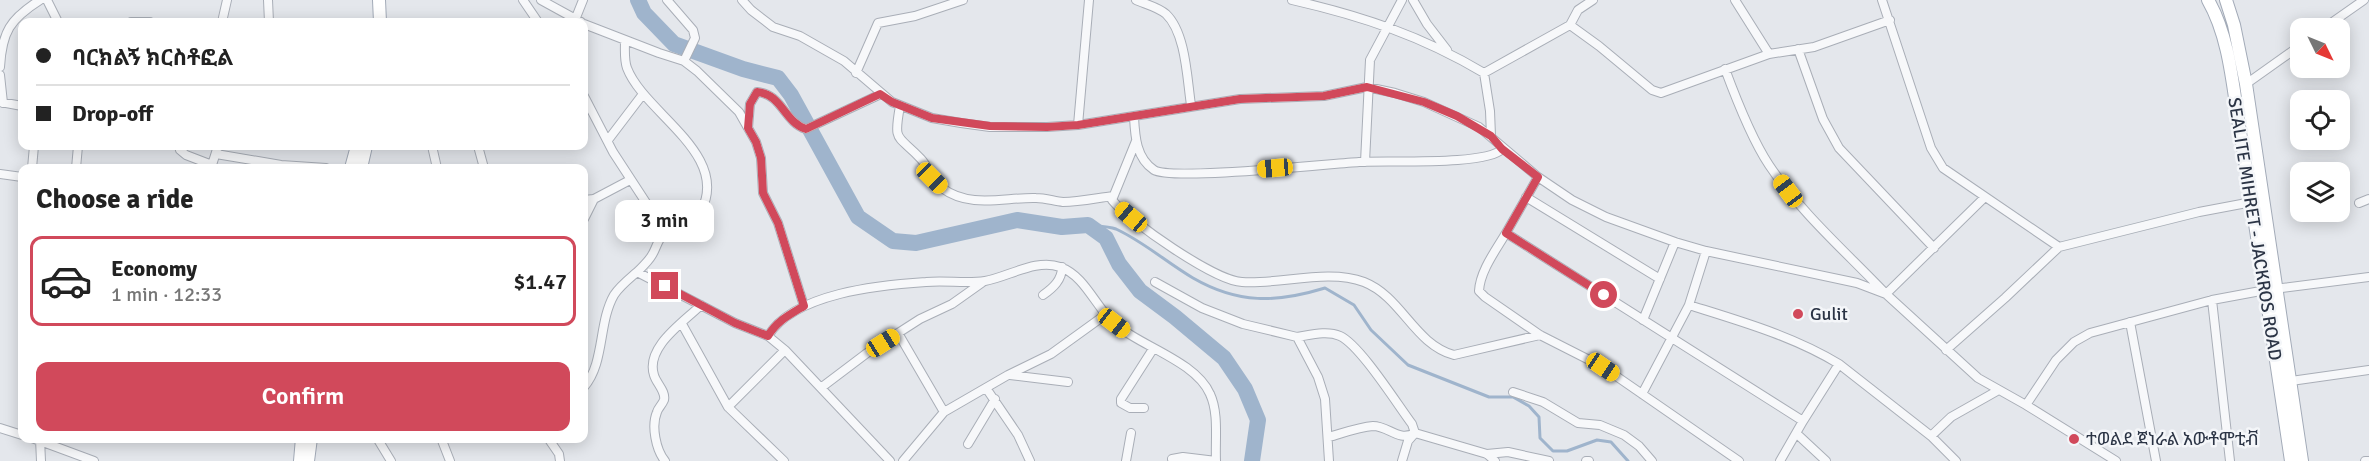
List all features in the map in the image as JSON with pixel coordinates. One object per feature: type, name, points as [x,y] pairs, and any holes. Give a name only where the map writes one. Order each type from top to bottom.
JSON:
[{"type":"main road","points":[[372,0],[373,18]]},
{"type":"main road","points":[[380,0],[380,18]]},
{"type":"main road","name":"SEALITE MIHRET - JACKROS ROAD","points":[[2208,0],[2226,49],[2252,202],[2272,290],[2290,461]]},
{"type":"main road","points":[[2226,0],[2234,25],[2246,84],[2272,290],[2291,381],[2302,461]]},
{"type":"main road","points":[[300,461],[302,443]]},
{"type":"main road","points":[[309,461],[310,443]]},
{"type":"street","points":[[0,67],[2,44],[7,30],[26,9],[40,0]]},
{"type":"street","points":[[47,0],[56,18]]},
{"type":"street","points":[[223,18],[227,0]]},
{"type":"street","points":[[268,0],[268,18]]},
{"type":"street","points":[[523,0],[535,18]]},
{"type":"street","points":[[541,0],[573,18]]},
{"type":"street","points":[[581,18],[583,0]]},
{"type":"street","points":[[742,0],[773,27],[800,36],[844,61],[880,94],[900,106],[932,118],[990,126],[1078,125],[1134,117],[1191,105],[1240,99],[1324,96],[1367,87],[1424,102],[1457,116],[1491,136],[1502,149],[1538,177],[1572,200],[1606,217],[1706,251],[1857,283],[1886,294]]},
{"type":"street","points":[[855,73],[878,23],[915,16],[963,0]]},
{"type":"street","points":[[1078,125],[1089,0]]},
{"type":"street","points":[[1136,0],[1166,15],[1174,26],[1182,42],[1191,105]]},
{"type":"street","points":[[1292,0],[1388,26],[1448,51],[1484,73],[1491,136]]},
{"type":"street","points":[[1365,162],[1370,60],[1402,0]]},
{"type":"street","points":[[1413,0],[1427,24],[1448,51]]},
{"type":"street","points":[[1484,73],[1570,25],[1578,10],[1593,0]]},
{"type":"street","points":[[1735,0],[1769,54]]},
{"type":"street","points":[[1882,0],[1931,148],[1943,168],[2059,247]]},
{"type":"street","points":[[2338,18],[2364,0]]},
{"type":"street","points":[[671,1],[693,30],[695,38],[684,61]]},
{"type":"street","points":[[1570,25],[1652,90],[1661,93],[1769,54],[1814,47],[1890,20]]},
{"type":"street","points":[[588,25],[684,61],[697,70],[731,103],[756,142],[761,158],[763,193],[778,223],[804,306]]},
{"type":"street","points":[[588,381],[607,311],[614,295],[623,283],[651,257],[663,235],[686,226],[701,211],[707,186],[701,161],[693,148],[643,94],[628,70],[625,41]]},
{"type":"street","points":[[1798,49],[1823,119],[1839,148],[1934,248]]},
{"type":"street","points":[[2246,84],[2290,53]]},
{"type":"street","points":[[1725,69],[1767,163],[1799,206],[1886,294],[1978,378],[2116,461]]},
{"type":"street","points":[[0,75],[1,102],[18,105]]},
{"type":"street","points":[[748,128],[750,104],[757,92],[771,95],[791,118],[806,129],[880,94]]},
{"type":"street","points":[[608,140],[643,94]]},
{"type":"street","points":[[588,103],[630,180],[656,218],[663,235]]},
{"type":"street","points":[[900,106],[897,124],[898,138],[916,153],[929,169],[932,178],[949,192],[976,200],[996,201],[1038,198],[1072,201],[1113,196]]},
{"type":"street","points":[[1134,117],[1136,141],[1140,153],[1154,170],[1161,172],[1201,173],[1365,162],[1443,160],[1487,157],[1497,154],[1502,149]]},
{"type":"street","points":[[1136,141],[1113,196],[1114,203],[1193,260],[1227,279],[1240,282],[1275,281],[1321,276],[1362,281],[1377,288],[1428,343],[1442,352],[1461,355],[1540,335]]},
{"type":"street","points":[[180,150],[206,164]]},
{"type":"street","points":[[217,150],[277,164]]},
{"type":"street","points":[[0,174],[18,176]]},
{"type":"street","points":[[1538,177],[1491,257],[1479,291],[1540,335],[1603,367],[1704,439],[1739,461]]},
{"type":"street","points":[[588,200],[594,199],[630,180]]},
{"type":"street","points":[[1526,197],[1660,279]]},
{"type":"street","points":[[1886,294],[1984,197]]},
{"type":"street","points":[[588,211],[594,199]]},
{"type":"street","points":[[2359,203],[2369,199]]},
{"type":"street","points":[[1946,350],[2006,298],[2059,247],[2199,212],[2252,202]]},
{"type":"street","points":[[1506,233],[1803,421]]},
{"type":"street","points":[[1643,320],[1675,242]]},
{"type":"street","points":[[1642,394],[1689,305],[1706,251]]},
{"type":"street","points":[[768,336],[782,319],[804,306],[837,295],[926,282],[985,281],[1038,266],[1052,264],[1062,267],[1074,275],[1105,315],[1124,331],[1187,368],[1204,382],[1215,405],[1216,461],[1183,457],[1172,459]]},
{"type":"street","points":[[1043,296],[1062,274],[1062,267]]},
{"type":"street","points":[[637,272],[735,323],[768,336],[822,387],[890,461]]},
{"type":"street","points":[[2026,405],[2056,360],[2074,342],[2090,333],[2212,300],[2369,277]]},
{"type":"street","points":[[822,387],[867,353],[920,319],[952,304],[985,281]]},
{"type":"street","points":[[1155,282],[1202,308],[1243,324],[1297,337],[1328,333],[1339,335],[1380,379],[1412,423],[1415,433]]},
{"type":"street","points":[[2212,300],[2230,461]]},
{"type":"street","points":[[665,461],[653,426],[656,413],[664,401],[664,394],[653,374],[652,363],[662,341],[701,305]]},
{"type":"street","points":[[1689,305],[1766,330],[1822,354],[1839,364],[1931,436],[1956,461]]},
{"type":"street","points":[[903,461],[944,412],[1008,375],[1051,354],[1105,315]]},
{"type":"street","points":[[2130,322],[2156,461]]},
{"type":"street","points":[[682,324],[728,407],[784,461]]},
{"type":"street","points":[[898,333],[944,412]]},
{"type":"street","points":[[1297,337],[1325,399],[1329,461]]},
{"type":"street","points":[[1144,408],[1130,408],[1121,404],[1121,399],[1153,349]]},
{"type":"street","points":[[728,407],[785,350]]},
{"type":"street","points":[[1780,461],[1839,364]]},
{"type":"street","points":[[2291,381],[2369,370]]},
{"type":"street","points":[[1008,375],[1068,382]]},
{"type":"street","points":[[986,388],[1018,435],[1030,461]]},
{"type":"street","points":[[1931,436],[1951,417],[1997,391]]},
{"type":"street","points":[[1513,392],[1543,402],[1578,423],[1600,425],[1624,435],[1639,446],[1652,461]]},
{"type":"street","points":[[969,444],[995,399]]},
{"type":"street","points":[[1329,437],[1371,426],[1382,427],[1395,435],[1406,437],[1415,433],[1487,454],[1508,452],[1549,461]]},
{"type":"street","points":[[0,428],[18,434]]},
{"type":"street","points":[[1126,461],[1131,433]]},
{"type":"street","points":[[1402,461],[1408,441],[1415,433]]},
{"type":"street","points":[[1797,434],[1826,461]]},
{"type":"street","points":[[39,443],[41,461]]},
{"type":"street","points":[[48,443],[94,461]]},
{"type":"street","points":[[380,443],[391,461]]},
{"type":"street","points":[[443,443],[450,461]]},
{"type":"street","points":[[551,443],[559,454],[560,461]]},
{"type":"street","points":[[1487,454],[1495,461]]},
{"type":"waterway","points":[[638,0],[644,13],[674,44],[743,69],[778,78],[791,95],[858,217],[893,241],[916,243],[1017,220],[1062,227],[1088,225],[1106,238],[1119,264],[1140,291],[1224,358],[1245,389],[1258,420],[1252,461]]},
{"type":"waterway","points":[[1088,225],[1116,229],[1193,278],[1226,293],[1242,297],[1274,298],[1325,288],[1354,305],[1371,330],[1408,365],[1489,397],[1513,397],[1529,406],[1539,417],[1540,438],[1553,451],[1567,451],[1597,440],[1611,442],[1628,461]]},
{"type":"place","name":"Gulit","points":[[1798,314]]},
{"type":"place","name":"ተወልደ ጀነራል አውቶሞቲቭ","points":[[2074,439]]},
{"type":"route","points":[[665,286],[735,323],[768,336],[782,319],[804,306],[778,223],[763,193],[761,158],[748,128],[750,104],[757,92],[771,95],[791,118],[806,129],[872,100],[880,94],[915,113],[932,118],[990,126],[1047,127],[1134,117],[1191,105],[1240,99],[1324,96],[1367,87],[1424,102],[1479,127],[1502,149],[1538,177],[1506,233],[1604,295]]}]
